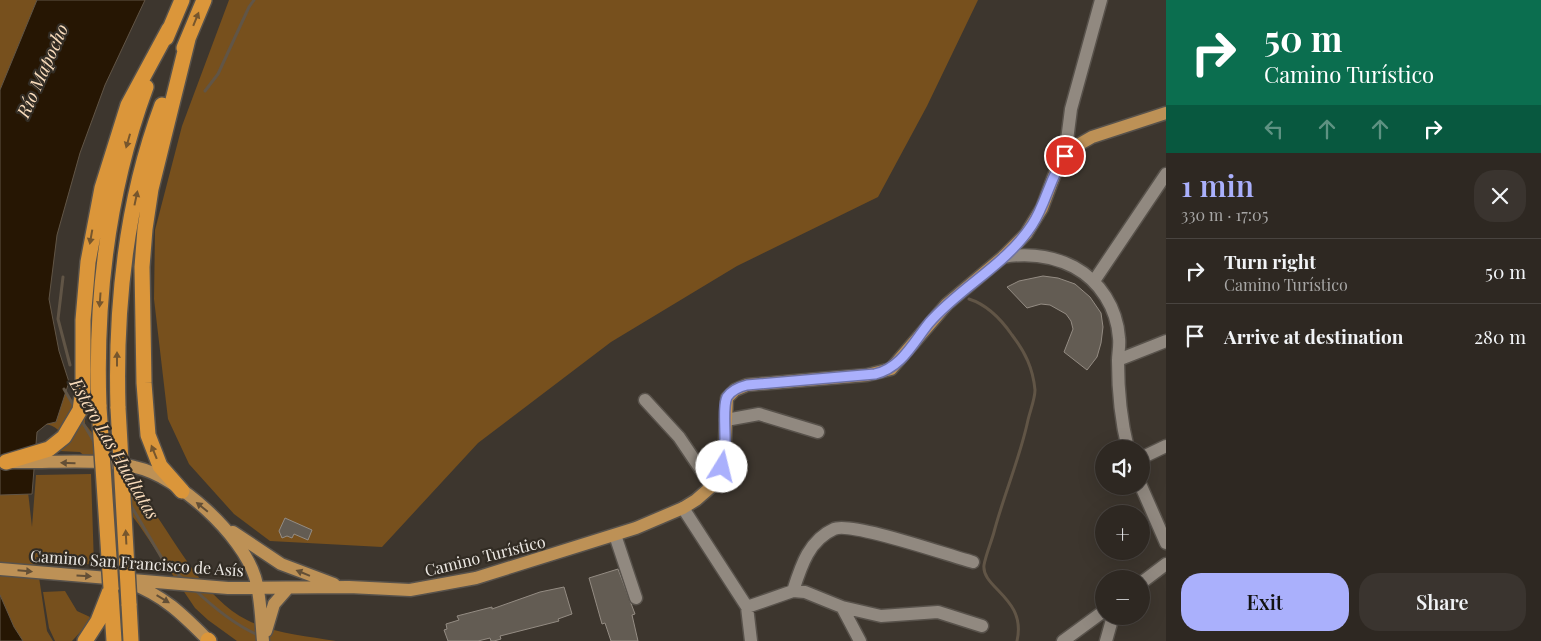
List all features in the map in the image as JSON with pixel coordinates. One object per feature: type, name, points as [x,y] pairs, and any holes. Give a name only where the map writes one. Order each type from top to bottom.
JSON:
[{"type":"highway","points":[[114,641],[112,606],[114,583],[99,407],[98,346],[100,301],[113,202],[130,135],[155,64],[182,0]]},
{"type":"highway","points":[[131,641],[118,408],[119,314],[130,222],[152,138],[204,0]]},
{"type":"highway","points":[[3,462],[49,449],[64,437],[80,410],[84,380],[83,320],[88,262],[102,188],[128,105],[169,29]]},
{"type":"highway","points":[[182,491],[160,466],[148,435],[144,383],[142,274],[145,229],[152,189],[188,39]]},
{"type":"highway","points":[[85,641],[98,621],[114,583]]},
{"type":"main road","points":[[1065,156],[1079,143],[1092,137],[1166,113]]},
{"type":"main road","name":"Camino Turístico","points":[[258,588],[349,587],[398,590],[421,589],[453,584],[498,572],[615,535],[683,508],[712,486],[724,462],[727,398],[732,392],[742,386],[875,374],[890,369],[947,304],[1003,258],[1021,240],[1042,208],[1057,168],[1065,156]]},
{"type":"main road","name":"Camino San Francisco de Asís","points":[[0,569],[114,583],[150,581],[228,588],[258,588],[246,557],[222,523],[165,478],[134,467],[108,463],[3,462]]},
{"type":"main road","points":[[222,523],[282,564],[314,578],[349,587]]},
{"type":"main road","points":[[114,583],[150,592],[168,602],[209,641]]},
{"type":"main road","points":[[258,588],[264,615],[263,641]]},
{"type":"main road","points":[[264,615],[288,588]]},
{"type":"street","name":"Camino Turístico","points":[[1065,156],[1072,109],[1101,0]]},
{"type":"street","points":[[1094,281],[1166,174]]},
{"type":"street","points":[[1021,240],[1020,248],[1024,254]]},
{"type":"street","points":[[1003,258],[1024,254],[1058,260],[1077,268],[1094,281],[1107,298],[1116,318],[1119,338],[1118,360],[1126,440]]},
{"type":"street","points":[[1118,360],[1166,340]]},
{"type":"street","points":[[646,400],[679,437],[712,486]]},
{"type":"street","points":[[726,420],[759,414],[818,432]]},
{"type":"street","points":[[1150,454],[1166,446]]},
{"type":"street","points":[[1145,495],[1166,544]]},
{"type":"street","points":[[683,508],[747,607],[751,641]]},
{"type":"street","points":[[794,591],[800,569],[811,547],[821,536],[836,528],[852,528],[972,562]]},
{"type":"street","points":[[615,535],[636,598]]},
{"type":"street","points":[[1150,576],[1166,564]]},
{"type":"street","points":[[747,607],[794,591],[805,592],[842,607],[881,616],[938,612],[982,626]]},
{"type":"street","points":[[842,607],[860,641]]},
{"type":"street","points":[[1063,641],[1095,618]]},
{"type":"street","points":[[1106,641],[1110,625]]},
{"type":"shaded area","points":[[0,0],[37,0],[0,90]]},
{"type":"shaded area","points":[[229,0],[978,0],[927,106],[878,197],[737,266],[611,342],[478,443],[382,547],[270,541],[234,514],[189,464],[168,419],[154,299],[155,230],[182,126]]},
{"type":"shaded area","points":[[95,93],[49,252],[45,311],[60,384],[80,417],[85,409],[85,424],[143,497],[193,570],[218,599],[232,611],[258,625],[291,634],[336,641],[237,641],[208,620],[195,608],[139,525],[92,463],[80,452],[59,451],[68,441],[54,427],[41,425],[35,427],[27,483],[32,527],[36,475],[91,474],[94,565],[36,557],[47,631],[53,641],[0,641],[0,106]]},
{"type":"shaded area","points":[[65,591],[77,611],[90,617],[84,628],[72,641],[55,641],[49,628],[43,592]]},
{"type":"water","name":"Río Mapocho","points":[[37,0],[145,0],[105,85],[80,153],[57,235],[49,299],[59,351],[69,382],[56,422],[47,424],[37,432],[32,494],[0,495],[0,90]]},
{"type":"water","points":[[0,595],[14,627],[23,641],[0,641]]},
{"type":"building","points":[[1043,276],[1058,278],[1075,284],[1090,297],[1101,313],[1103,327],[1101,343],[1097,357],[1087,370],[1064,352],[1073,329],[1071,321],[1066,314],[1050,305],[1041,304],[1027,308],[1007,287],[1019,281]]},
{"type":"building","points":[[285,518],[312,530],[308,540],[294,534],[292,538],[287,536],[282,538],[279,531]]},
{"type":"building","points":[[618,569],[635,614],[632,615],[638,641],[611,641],[605,623],[602,624],[589,578]]},
{"type":"building","points":[[564,587],[572,614],[558,619],[559,621],[500,636],[501,639],[494,641],[491,641],[490,638],[478,641],[448,641],[444,630],[447,629],[446,624],[459,620],[457,616],[492,607],[492,609],[540,592]]},
{"type":"waterway","points":[[205,91],[218,74],[254,0]]},
{"type":"waterway","points":[[63,277],[58,319],[70,365]]},
{"type":"waterway","points":[[969,299],[988,309],[1008,329],[1024,354],[1034,382],[1034,397],[1025,434],[984,565],[989,581],[1010,604],[1016,614],[1018,626],[1017,641]]},
{"type":"waterway","name":"Estero Las Hualtatas","points":[[64,389],[75,408]]},
{"type":"waterway","name":"Estero Las Hualtatas","points":[[80,418],[96,445]]},
{"type":"waterway","name":"Estero Las Hualtatas","points":[[110,470],[116,482]]},
{"type":"waterway","name":"Estero Las Hualtatas","points":[[130,504],[163,560],[184,580]]},
{"type":"waterway","name":"Estero Las Hualtatas","points":[[194,589],[225,615],[258,635]]},
{"type":"route","points":[[722,467],[726,448],[726,405],[727,398],[732,392],[747,385],[875,374],[890,369],[897,364],[930,322],[947,304],[1003,258],[1026,234],[1037,218],[1057,168],[1065,156]]}]
